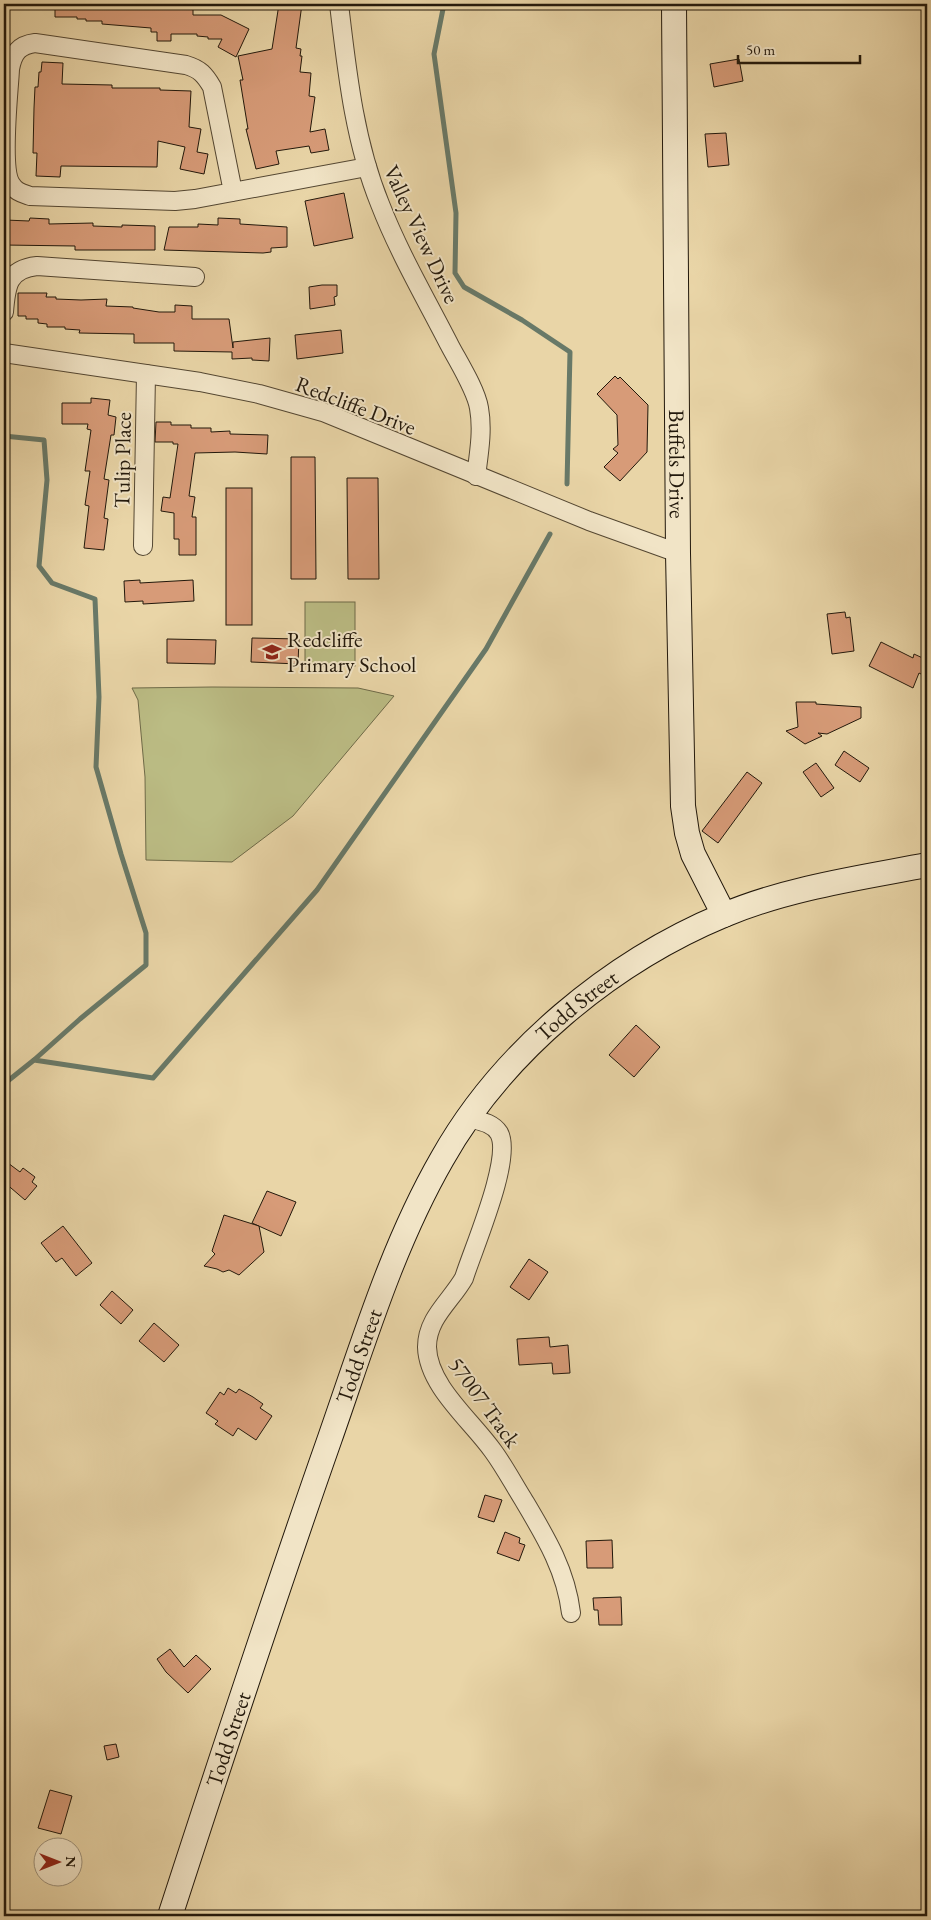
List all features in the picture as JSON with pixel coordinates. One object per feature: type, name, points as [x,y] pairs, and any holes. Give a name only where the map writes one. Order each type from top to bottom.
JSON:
[{"type":"street","name":"Valley View Drive","points":[[339,4],[349,84],[367,167],[397,241],[479,406],[481,428],[476,476]]},
{"type":"street","name":"Buffels Drive","points":[[674,4],[678,553],[683,806],[687,833],[693,854],[724,915]]},
{"type":"street","points":[[233,192],[212,87],[206,76],[198,68],[35,43],[24,44],[12,57],[6,159],[7,174],[11,184],[19,192],[30,196],[175,201],[206,198],[367,167]]},
{"type":"street","points":[[4,312],[8,285],[14,274],[23,267],[37,266],[195,277]]},
{"type":"street","name":"Redcliffe Drive","points":[[4,353],[200,382],[259,394],[323,412],[589,522],[678,553]]},
{"type":"street","name":"Tulip Place","points":[[143,546],[146,374]]},
{"type":"street","name":"Todd Street","points":[[170,1916],[299,1525],[386,1277],[442,1158],[469,1118],[498,1078],[530,1044],[578,1003],[628,967],[670,941],[724,915],[779,896],[927,865]]},
{"type":"street","name":"57007 Track","points":[[469,1118],[492,1125],[498,1131],[502,1140],[503,1151],[495,1187],[464,1278],[458,1290],[436,1317],[430,1329],[427,1346],[429,1364],[448,1396],[493,1451],[541,1529],[564,1577],[569,1594],[571,1613]]},
{"type":"green space","points":[[305,602],[355,602],[355,666],[305,666]]},
{"type":"green space","points":[[132,688],[358,688],[394,696],[293,816],[232,862],[146,860],[145,777],[138,700]]},
{"type":"building","points":[[55,4],[122,4],[144,5],[144,9],[193,9],[193,15],[221,15],[249,29],[236,57],[218,47],[222,39],[208,39],[208,37],[197,36],[197,34],[171,34],[171,41],[157,41],[157,32],[151,32],[151,28],[102,24],[102,21],[86,21],[86,19],[77,19],[77,17],[55,17]]},
{"type":"building","points":[[279,4],[302,4],[296,48],[301,49],[300,72],[311,73],[309,96],[315,97],[310,132],[325,129],[329,150],[311,153],[309,146],[276,151],[279,164],[256,169],[246,129],[248,129],[240,80],[243,80],[238,56],[272,49]]},
{"type":"building","points":[[739,59],[743,81],[714,87],[710,64]]},
{"type":"building","points":[[42,62],[63,63],[62,84],[112,85],[112,88],[160,88],[160,90],[191,91],[189,127],[201,129],[197,152],[208,154],[204,174],[180,169],[185,147],[158,141],[157,167],[61,166],[60,177],[36,176],[37,153],[33,153],[35,87],[38,87]]},
{"type":"building","points":[[726,133],[729,165],[708,167],[705,134]]},
{"type":"building","points":[[344,193],[353,238],[314,246],[305,201]]},
{"type":"building","points":[[30,218],[49,219],[49,224],[93,223],[93,226],[155,226],[155,250],[75,250],[75,246],[4,245],[5,220],[29,221]]},
{"type":"building","points":[[218,218],[240,219],[240,224],[287,227],[287,247],[271,248],[271,252],[263,253],[164,250],[169,227],[198,227],[198,224],[218,225]]},
{"type":"building","points":[[337,285],[337,296],[334,297],[335,305],[310,309],[309,287]]},
{"type":"building","points":[[18,293],[47,293],[46,297],[56,297],[56,299],[107,299],[106,306],[133,307],[159,312],[175,312],[175,305],[192,306],[192,319],[229,319],[233,348],[233,342],[270,338],[269,361],[252,360],[252,358],[232,359],[232,352],[174,351],[174,343],[134,343],[134,334],[79,333],[80,330],[65,329],[65,327],[47,327],[47,324],[38,323],[38,319],[26,319],[26,316],[18,316]]},
{"type":"building","points":[[341,330],[343,353],[297,359],[295,335]]},
{"type":"building","points":[[615,376],[618,379],[620,377],[648,405],[647,452],[620,481],[604,467],[618,453],[613,449],[618,445],[617,415],[597,394]]},
{"type":"building","points":[[91,398],[110,400],[108,415],[116,417],[104,479],[109,480],[104,518],[108,519],[104,550],[84,548],[89,506],[85,505],[90,471],[85,471],[91,430],[87,429],[88,424],[62,424],[62,403],[91,403]]},
{"type":"building","points":[[156,422],[171,422],[171,425],[191,425],[191,428],[211,428],[211,432],[230,431],[230,434],[268,435],[267,454],[235,452],[195,453],[189,496],[195,497],[192,517],[196,517],[196,555],[179,555],[179,539],[174,539],[174,513],[161,511],[163,497],[170,498],[178,444],[173,444],[173,442],[155,442]]},
{"type":"building","points":[[291,457],[315,457],[316,579],[291,579]]},
{"type":"building","points":[[347,478],[378,478],[379,579],[348,579]]},
{"type":"building","points":[[226,488],[252,488],[252,625],[226,625]]},
{"type":"building","points":[[140,580],[140,583],[193,580],[194,601],[143,604],[143,601],[125,602],[124,581]]},
{"type":"building","points":[[845,612],[846,618],[850,617],[854,651],[832,654],[827,614]]},
{"type":"building","points":[[252,638],[299,639],[298,664],[251,662]]},
{"type":"building","points":[[167,639],[216,640],[215,664],[167,663]]},
{"type":"building","points":[[881,642],[913,658],[914,654],[927,660],[927,677],[919,673],[913,688],[869,666]]},
{"type":"building","points":[[796,702],[816,702],[816,704],[861,707],[861,718],[827,734],[818,733],[822,736],[805,744],[786,731],[798,727]]},
{"type":"building","points":[[844,751],[869,768],[860,782],[835,765]]},
{"type":"building","points":[[816,763],[834,788],[821,797],[803,772]]},
{"type":"building","points":[[747,772],[762,783],[718,843],[702,831]]},
{"type":"building","points":[[636,1025],[660,1047],[634,1077],[609,1055]]},
{"type":"building","points":[[4,1160],[20,1172],[23,1168],[35,1177],[32,1182],[37,1186],[25,1200],[4,1182]]},
{"type":"building","points":[[267,1191],[296,1202],[281,1236],[252,1223]]},
{"type":"building","points":[[224,1215],[259,1226],[264,1252],[239,1275],[229,1270],[223,1272],[204,1266],[215,1254],[212,1251]]},
{"type":"building","points":[[63,1226],[92,1263],[76,1276],[62,1258],[56,1262],[41,1243]]},
{"type":"building","points":[[529,1259],[548,1272],[529,1300],[510,1287]]},
{"type":"building","points":[[112,1291],[133,1310],[121,1324],[100,1305]]},
{"type":"building","points":[[154,1323],[179,1345],[164,1362],[139,1341]]},
{"type":"building","points":[[549,1337],[550,1347],[568,1345],[570,1373],[553,1374],[552,1363],[519,1365],[517,1339]]},
{"type":"building","points":[[228,1388],[236,1393],[239,1389],[253,1397],[263,1404],[260,1408],[272,1416],[256,1440],[238,1428],[233,1436],[215,1424],[218,1421],[206,1413],[220,1392],[224,1395]]},
{"type":"building","points":[[485,1495],[502,1500],[494,1522],[478,1517]]},
{"type":"building","points":[[505,1532],[520,1538],[519,1543],[525,1545],[519,1561],[497,1553]]},
{"type":"building","points":[[612,1540],[613,1568],[587,1568],[586,1541]]},
{"type":"building","points":[[621,1597],[622,1625],[599,1625],[598,1610],[594,1610],[593,1598]]},
{"type":"building","points":[[170,1649],[184,1667],[196,1655],[211,1669],[188,1693],[166,1672],[157,1659]]},
{"type":"building","points":[[116,1744],[119,1757],[107,1760],[104,1746]]},
{"type":"building","points":[[50,1790],[72,1796],[61,1834],[38,1828]]},
{"type":"waterway","points":[[444,4],[434,54],[456,213],[455,273],[464,287],[522,320],[570,352],[567,484]]},
{"type":"waterway","points":[[4,436],[44,440],[47,480],[39,566],[52,583],[95,599],[99,697],[96,767],[146,933],[146,965],[80,1019],[34,1060]]},
{"type":"waterway","points":[[4,1084],[34,1060],[153,1078],[317,890],[486,649],[550,534]]},
{"type":"place","name":"Redcliffe Primary School","points":[[272,652]]}]
